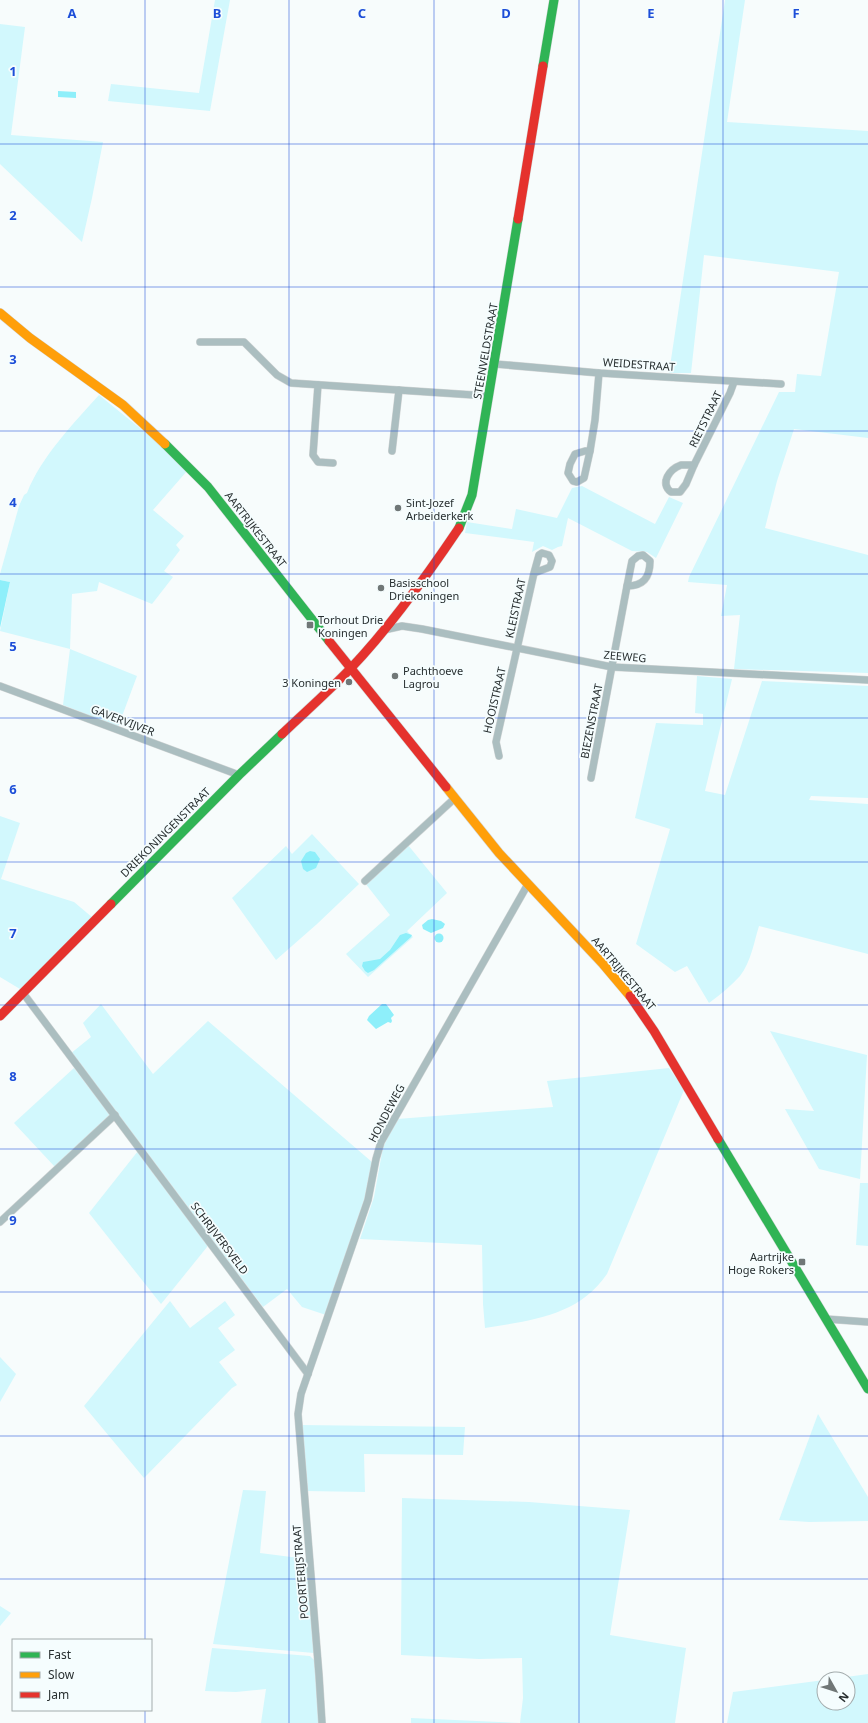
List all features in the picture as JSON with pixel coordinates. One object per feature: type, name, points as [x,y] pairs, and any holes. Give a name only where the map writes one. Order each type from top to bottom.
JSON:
[{"type":"street","name":"STEENVELDSTRAAT","points":[[350,668],[384,630],[435,564],[461,522],[472,495],[495,364],[554,0]]},
{"type":"street","name":"AARTRIJKESTRAAT","points":[[0,313],[30,338],[123,405],[187,465],[208,487],[350,668],[499,853],[603,964],[634,1001],[654,1031],[868,1389]]},
{"type":"street","points":[[200,342],[244,342],[277,375],[291,383],[489,396]]},
{"type":"street","name":"WEIDESTRAAT","points":[[495,364],[599,373],[781,384]]},
{"type":"street","points":[[590,451],[595,420],[599,373]]},
{"type":"street","name":"RIETSTRAAT","points":[[694,465],[681,465],[676,467],[666,479],[665,484],[667,489],[671,492],[680,492],[686,484],[734,382]]},
{"type":"street","points":[[318,385],[313,455],[318,462],[333,463]]},
{"type":"street","points":[[392,451],[398,390]]},
{"type":"street","name":"KLEISTRAAT","points":[[517,648],[534,573]]},
{"type":"street","name":"BIEZENSTRAAT","points":[[591,778],[627,586]]},
{"type":"street","name":"ZEEWEG","points":[[384,630],[402,626],[612,668],[868,680]]},
{"type":"street","name":"HOOISTRAAT","points":[[499,756],[496,742],[517,648]]},
{"type":"street","name":"DRIEKONINGENSTRAAT","points":[[0,1016],[239,775],[350,668]]},
{"type":"street","name":"GAVERVIJVER","points":[[0,686],[239,775]]},
{"type":"street","points":[[366,881],[455,798]]},
{"type":"street","name":"HONDEWEG","points":[[298,1419],[301,1394],[368,1200],[381,1142],[528,884]]},
{"type":"street","name":"SCHRIJVERSVELD","points":[[23,993],[308,1374]]},
{"type":"street","points":[[0,1222],[115,1115]]},
{"type":"street","points":[[826,1319],[868,1322]]},
{"type":"street","name":"POORTERIJSTRAAT","points":[[298,1419],[322,1723]]},
{"type":"shaded area","points":[[215,0],[230,0],[210,111],[108,101],[111,84],[199,93]]},
{"type":"shaded area","points":[[725,0],[745,0],[727,122],[868,131],[868,438],[794,429],[777,481],[765,528],[868,555],[868,673],[734,669],[740,615],[721,616],[727,585],[688,582],[689,577],[779,392],[795,392],[797,374],[821,376],[839,272],[704,255],[691,373],[669,373]]},
{"type":"shaded area","points":[[0,24],[25,27],[11,135],[103,142],[82,242],[0,164]]},
{"type":"shaded area","points":[[99,395],[168,451],[187,471],[153,510],[184,536],[176,545],[180,550],[164,571],[173,577],[152,604],[99,582],[97,591],[72,594],[70,649],[0,631],[10,582],[0,580],[0,574],[19,506],[24,495],[27,493],[40,467],[58,441]]},
{"type":"shaded area","points":[[582,486],[655,524],[669,497],[683,503],[656,558],[647,552],[632,551],[568,518],[562,546],[552,550],[543,546],[532,552],[534,542],[465,533],[467,522],[512,529],[516,509],[557,518],[572,488]]},
{"type":"shaded area","points":[[70,649],[137,676],[118,727],[63,705]]},
{"type":"shaded area","points":[[697,676],[732,679],[705,791],[725,795],[762,681],[868,686],[868,798],[811,796],[809,800],[868,804],[868,954],[759,926],[750,958],[744,970],[733,983],[709,1003],[687,966],[675,972],[636,944],[670,829],[635,818],[656,723],[703,725],[703,714],[695,713]]},
{"type":"shaded area","points":[[0,816],[20,823],[1,879],[74,902],[93,918],[20,989],[0,977]]},
{"type":"shaded area","points":[[312,834],[359,884],[276,960],[232,898],[286,846],[292,854]]},
{"type":"shaded area","points":[[408,845],[447,893],[407,931],[413,937],[368,977],[346,954],[390,915],[365,883]]},
{"type":"shaded area","points":[[101,1004],[153,1074],[208,1021],[372,1162],[369,1187],[326,1315],[302,1307],[287,1289],[263,1307],[115,1110],[70,1054],[91,1037],[83,1023]]},
{"type":"shaded area","points":[[770,1031],[867,1055],[860,1179],[819,1169],[785,1109],[814,1111]]},
{"type":"shaded area","points":[[74,1068],[111,1116],[55,1167],[14,1123]]},
{"type":"shaded area","points":[[669,1068],[684,1090],[607,1274],[595,1288],[582,1299],[568,1307],[553,1314],[485,1328],[482,1245],[360,1239],[374,1197],[383,1147],[397,1119],[553,1107],[547,1081]]},
{"type":"shaded area","points":[[138,1151],[208,1244],[161,1304],[89,1213]]},
{"type":"shaded area","points":[[860,1183],[868,1183],[868,1246],[856,1245]]},
{"type":"shaded area","points":[[170,1301],[190,1328],[225,1301],[235,1315],[218,1328],[235,1350],[219,1362],[237,1385],[232,1388],[144,1478],[84,1406]]},
{"type":"shaded area","points":[[0,1357],[16,1374],[0,1402]]},
{"type":"shaded area","points":[[818,1414],[868,1497],[868,1521],[809,1522],[779,1520]]},
{"type":"shaded area","points":[[301,1425],[465,1427],[463,1455],[364,1454],[365,1492],[306,1491]]},
{"type":"shaded area","points":[[243,1490],[266,1491],[260,1553],[307,1559],[314,1653],[213,1644]]},
{"type":"shaded area","points":[[402,1498],[529,1502],[630,1510],[610,1635],[686,1648],[675,1723],[520,1723],[523,1698],[522,1658],[479,1659],[401,1655]]},
{"type":"shaded area","points":[[0,1606],[11,1613],[0,1626]]},
{"type":"shaded area","points":[[212,1648],[310,1656],[314,1660],[315,1666],[319,1723],[261,1723],[266,1689],[236,1692],[205,1691]]},
{"type":"shaded area","points":[[868,1674],[868,1723],[727,1723],[733,1692],[816,1681],[816,1711],[856,1711],[856,1676]]},
{"type":"shaded area","points":[[411,1718],[520,1723],[411,1723]]},
{"type":"water","points":[[58,91],[76,92],[76,98],[58,97]]},
{"type":"water","points":[[0,580],[10,582],[0,628]]},
{"type":"water","points":[[310,851],[315,852],[320,859],[316,868],[307,872],[303,869],[301,861],[306,853]]},
{"type":"water","points":[[432,919],[441,921],[445,924],[443,928],[431,933],[423,929],[422,925],[428,920]]},
{"type":"water","points":[[406,933],[412,935],[411,937],[374,970],[368,973],[365,971],[362,966],[363,962],[380,959],[390,950],[400,935]]},
{"type":"water","points":[[439,933],[444,938],[439,943],[434,938]]},
{"type":"water","points":[[382,1004],[386,1004],[394,1015],[391,1018],[391,1023],[388,1022],[376,1029],[367,1020],[369,1016]]},
{"type":"traffic: fast","points":[[543,66],[554,0]]},
{"type":"traffic: fast","points":[[459,528],[472,495],[518,219]]},
{"type":"traffic: fast","points":[[165,444],[208,487],[329,641]]},
{"type":"traffic: fast","points":[[111,904],[239,775],[282,734]]},
{"type":"traffic: fast","points":[[718,1139],[868,1389]]},
{"type":"traffic: slow","points":[[0,313],[30,338],[123,405],[165,444]]},
{"type":"traffic: slow","points":[[446,787],[499,853],[603,964],[630,996]]},
{"type":"traffic: jam","points":[[518,219],[543,66]]},
{"type":"traffic: jam","points":[[282,734],[343,677],[366,652],[421,583],[459,528]]},
{"type":"traffic: jam","points":[[329,641],[446,787]]},
{"type":"traffic: jam","points":[[0,1016],[111,904]]},
{"type":"traffic: jam","points":[[630,996],[654,1031],[718,1139]]},
{"type":"place","name":"Sint-Jozef Arbeiderkerk","points":[[398,508]]},
{"type":"place","name":"Basisschool Driekoningen","points":[[381,588]]},
{"type":"place","name":"Torhout Drie Koningen","points":[[310,625]]},
{"type":"place","name":"Pachthoeve Lagrou","points":[[395,676]]},
{"type":"place","name":"3 Koningen","points":[[349,682]]},
{"type":"place","name":"Aartrijke Hoge Rokers","points":[[802,1262]]}]
